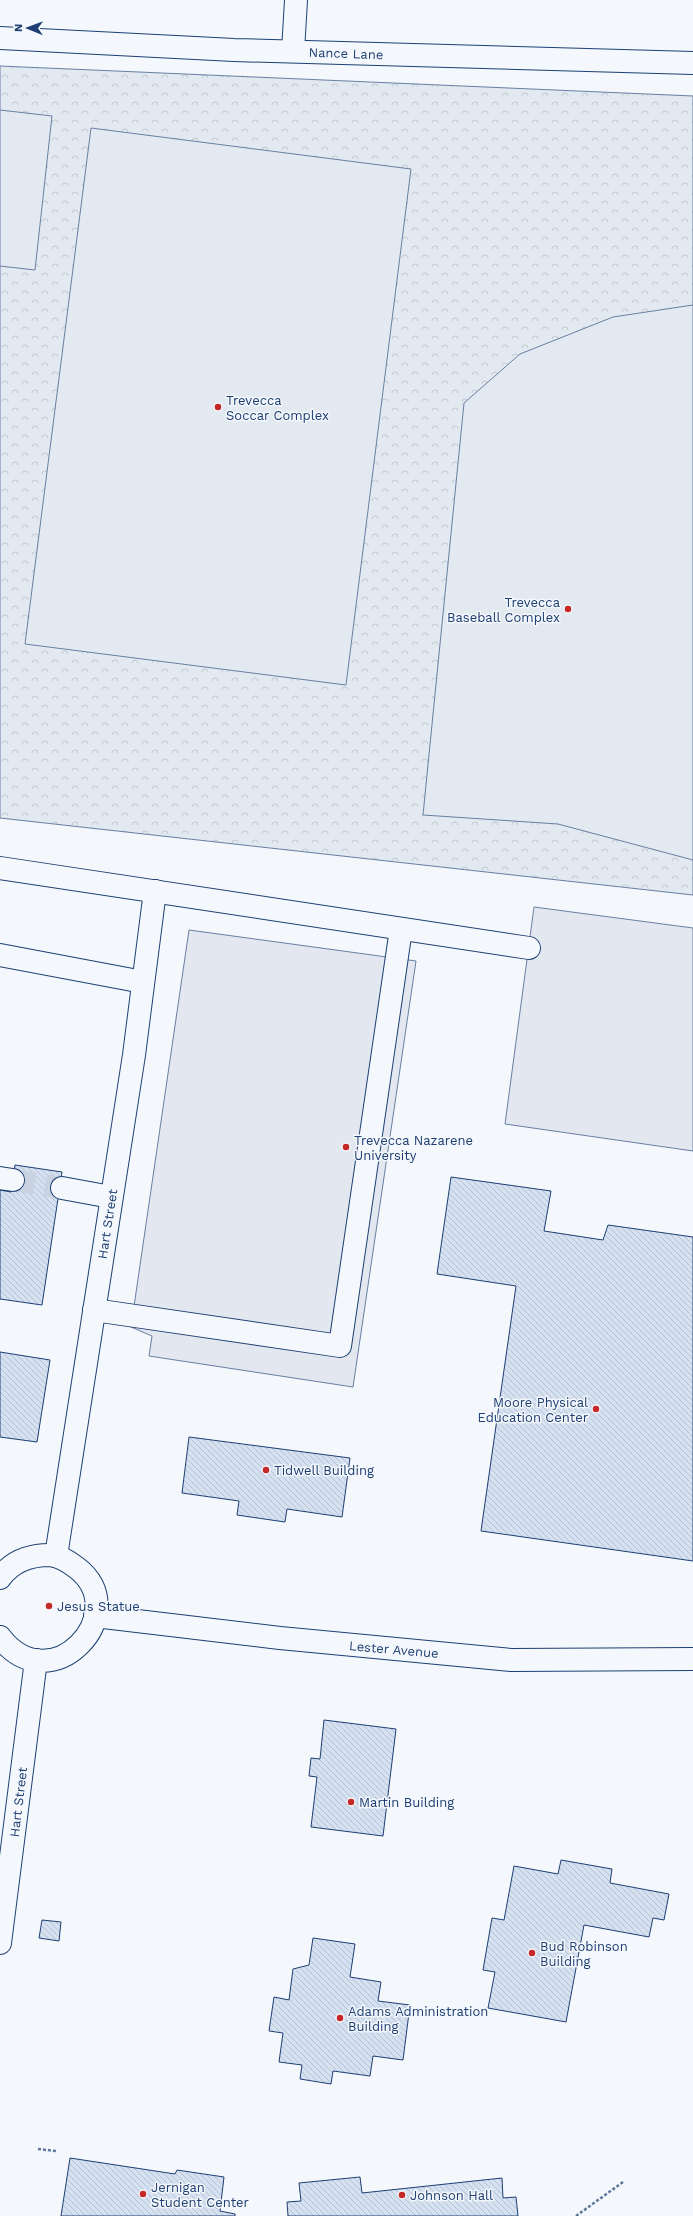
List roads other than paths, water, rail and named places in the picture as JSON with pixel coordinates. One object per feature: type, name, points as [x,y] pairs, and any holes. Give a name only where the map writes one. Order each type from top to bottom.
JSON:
[{"type":"street","points":[[293,52],[296,0]]},
{"type":"street","name":"Nance Lane","points":[[0,38],[293,52],[693,63]]},
{"type":"street","points":[[0,868],[529,948]]},
{"type":"street","name":"Hart Street","points":[[56,1556],[111,1197],[155,892]]},
{"type":"street","points":[[94,1310],[340,1346],[401,929]]},
{"type":"street","points":[[0,955],[143,982]]},
{"type":"street","points":[[62,1188],[111,1197]]},
{"type":"street","points":[[0,1578],[5,1571],[19,1560],[36,1555],[56,1556],[68,1561],[81,1571],[90,1584],[95,1599],[95,1616],[90,1631],[81,1645],[68,1654],[52,1660],[36,1660],[21,1655],[7,1646],[0,1637]]},
{"type":"street","name":"Lester Avenue","points":[[95,1616],[280,1638],[511,1660],[693,1659]]},
{"type":"street","name":"Hart Street","points":[[0,1943],[36,1660]]},
{"type":"tunnel","points":[[13,1180],[62,1188]]},
{"type":"place","name":"Trevecca Soccar Complex","points":[[218,407]]},
{"type":"place","name":"Trevecca Baseball Complex","points":[[568,609]]},
{"type":"place","name":"Trevecca Nazarene University","points":[[346,1147]]},
{"type":"place","name":"Moore Physical Education Center","points":[[596,1409]]},
{"type":"place","name":"Tidwell Building","points":[[266,1470]]},
{"type":"place","name":"Jesus Statue","points":[[49,1606]]},
{"type":"place","name":"Martin Building","points":[[351,1802]]},
{"type":"place","name":"Bud Robinson Building","points":[[532,1953]]},
{"type":"place","name":"Adams Administration Building","points":[[340,2018]]},
{"type":"place","name":"Jernigan Student Center","points":[[143,2194]]},
{"type":"place","name":"Johnson Hall","points":[[402,2195]]}]
